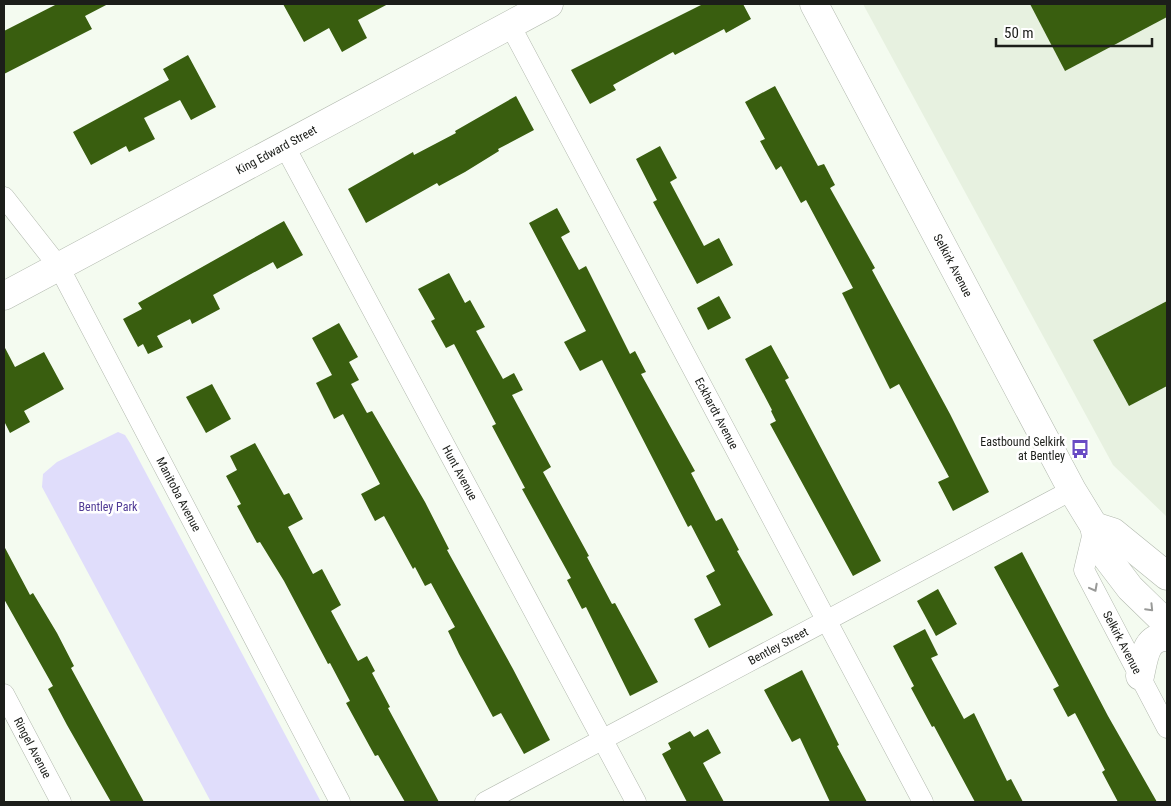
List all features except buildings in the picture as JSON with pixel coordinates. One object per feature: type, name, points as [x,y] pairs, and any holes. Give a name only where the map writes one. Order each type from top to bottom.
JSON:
[{"type":"street","name":"King Edward Street","points":[[4,296],[549,4]]},
{"type":"street","name":"Selkirk Avenue","points":[[814,4],[1072,490],[1094,526],[1098,546],[1130,588],[1167,624]]},
{"type":"street","name":"Eckhardt Avenue","points":[[510,25],[923,802]]},
{"type":"street","name":"Hunt Avenue","points":[[284,145],[636,802]]},
{"type":"street","name":"Manitoba Avenue","points":[[4,197],[59,267],[340,802]]},
{"type":"street","name":"Bentley Street","points":[[485,802],[1072,490]]},
{"type":"street","name":"Selkirk Avenue","points":[[1094,526],[1084,570],[1167,728]]},
{"type":"street","points":[[1094,526],[1114,532],[1167,576]]},
{"type":"street","points":[[1140,676],[1148,646],[1152,640],[1167,637]]},
{"type":"street","name":"Ringel Avenue","points":[[4,694],[61,802]]},
{"type":"shaded area","points":[[863,4],[1167,4],[1167,517],[1113,465]]},
{"type":"green space","name":"Bentley Park","points":[[118,432],[125,435],[130,443],[321,802],[211,802],[42,487],[43,474],[57,462]]},
{"type":"place","name":"Eastbound Selkirk at Bentley","points":[[1080,449]]}]
